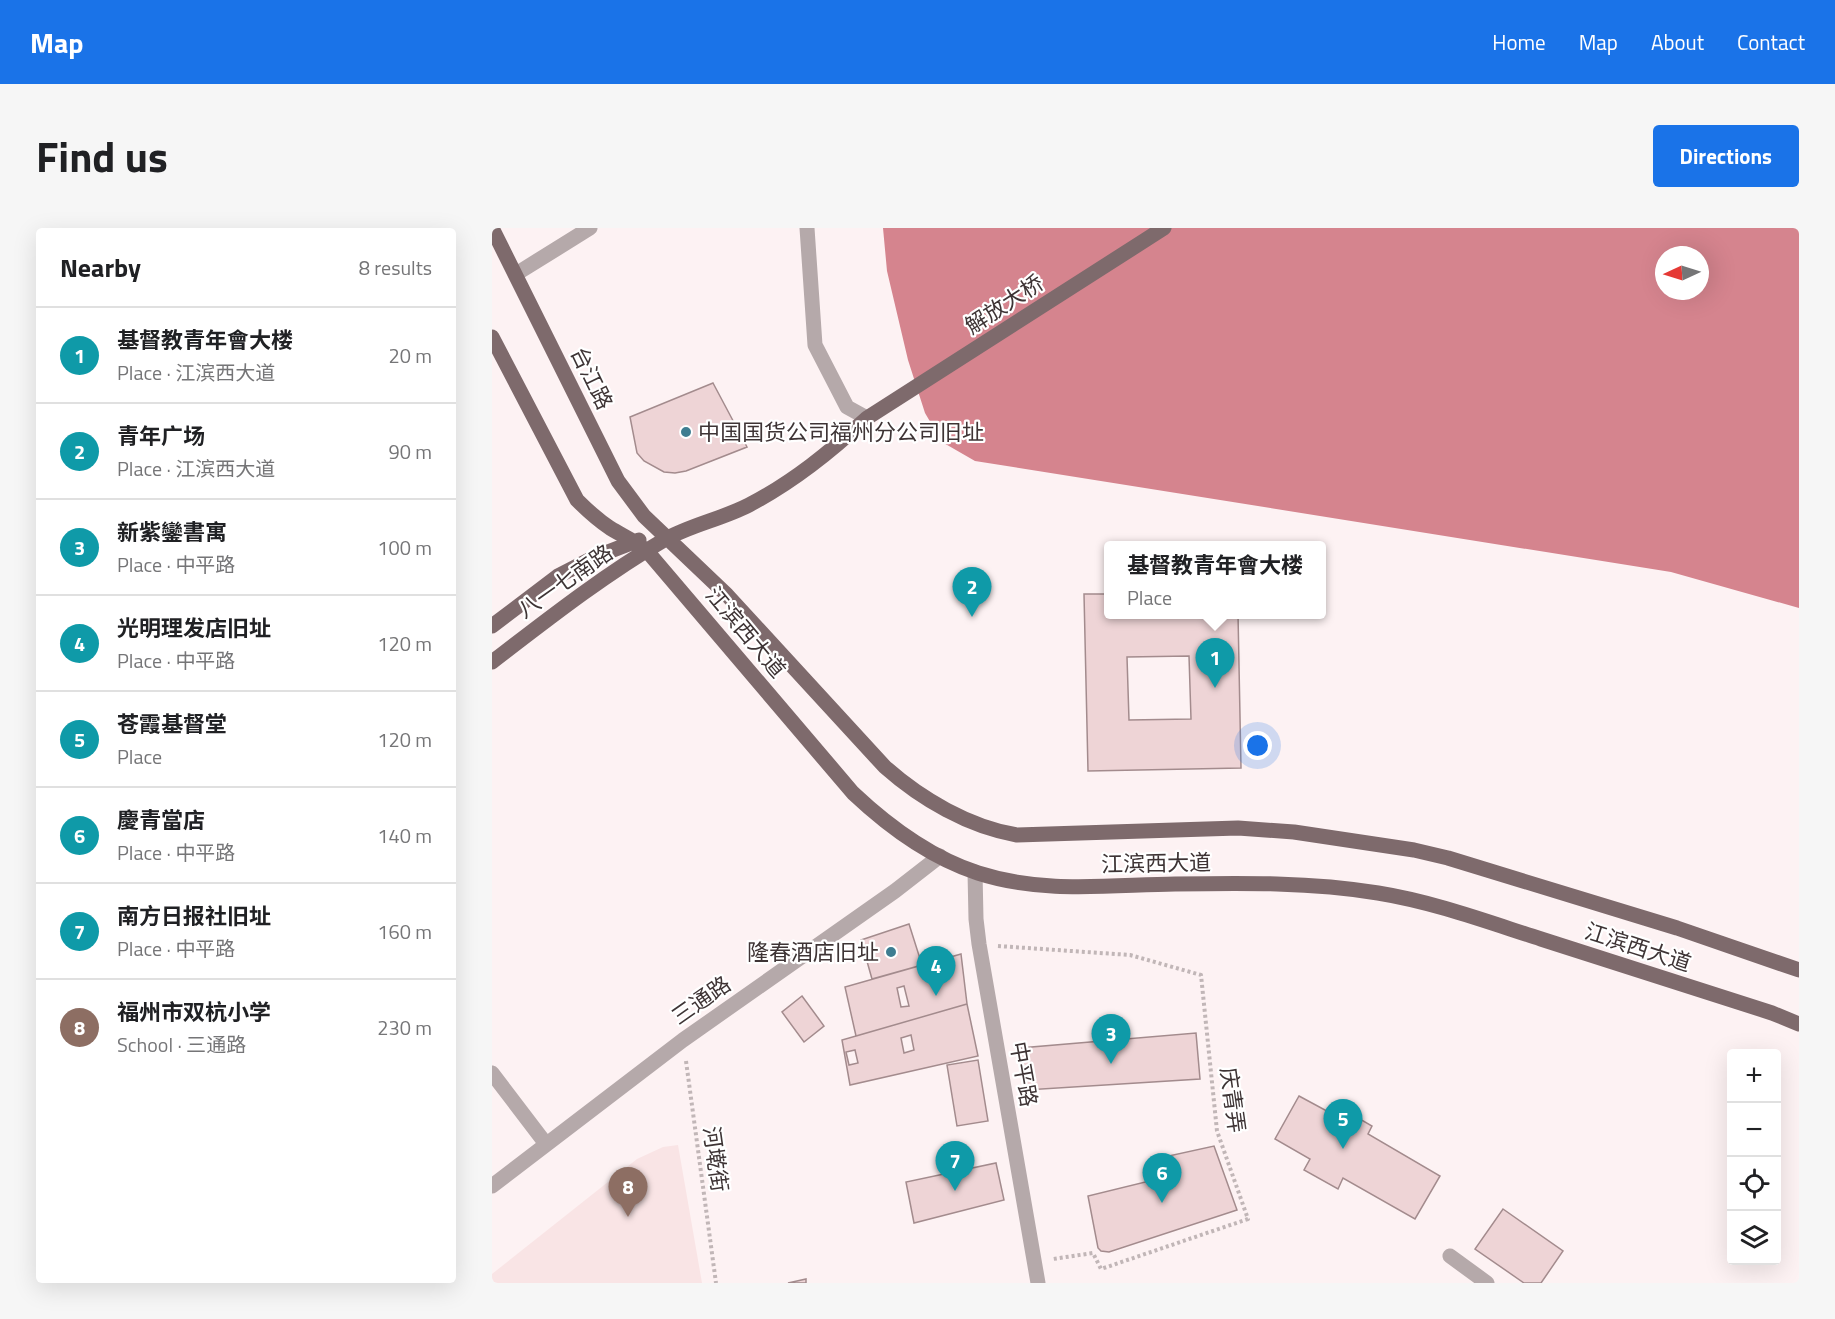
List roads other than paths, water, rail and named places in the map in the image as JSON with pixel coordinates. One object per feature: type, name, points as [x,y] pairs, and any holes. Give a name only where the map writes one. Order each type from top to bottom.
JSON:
[{"type":"main road","name":"台江路","points":[[492,228],[618,481],[644,516],[666,539]]},
{"type":"main road","name":"解放大桥","points":[[867,418],[1164,228]]},
{"type":"main road","points":[[492,338],[577,500],[611,529],[635,541]]},
{"type":"main road","name":"八一七南路","points":[[492,662],[577,598],[666,539],[748,505],[787,483],[829,453],[867,418]]},
{"type":"main road","name":"八一七南路","points":[[492,626],[558,576],[595,556],[635,541],[666,539]]},
{"type":"main road","name":"江滨西大道","points":[[666,539],[726,596],[885,767],[914,790],[981,826],[1017,835],[1238,828],[1294,832],[1414,850],[1448,858],[1666,924],[1799,970]]},
{"type":"main road","name":"江滨西大道","points":[[635,541],[647,551],[853,793],[884,820],[940,856],[975,872],[1017,882],[1060,888],[1276,883],[1380,893],[1462,914],[1772,1013],[1799,1024]]},
{"type":"street","points":[[516,274],[590,228]]},
{"type":"street","points":[[807,228],[815,345],[847,407],[867,418]]},
{"type":"street","name":"三通路","points":[[492,1186],[683,1040],[895,891],[940,856]]},
{"type":"street","name":"中平路","points":[[975,872],[979,944],[1038,1283]]},
{"type":"street","points":[[492,1073],[546,1144]]},
{"type":"street","points":[[1450,1256],[1487,1283]]},
{"type":"place","name":"中国国货公司福州分公司旧址","points":[[686,432]]},
{"type":"place","name":"青年广场","points":[[972,617]]},
{"type":"place","name":"基督教青年會大楼","points":[[1215,688]]},
{"type":"place","name":"隆春酒店旧址","points":[[891,952]]},
{"type":"place","name":"光明理发店旧址","points":[[936,996]]},
{"type":"place","name":"新紫鑾書寓","points":[[1111,1064]]},
{"type":"place","name":"苍霞基督堂","points":[[1343,1149]]},
{"type":"place","name":"南方日报社旧址","points":[[955,1191]]},
{"type":"place","name":"慶青當店","points":[[1162,1203]]},
{"type":"place","name":"福州市双杭小学","points":[[628,1217]]}]
